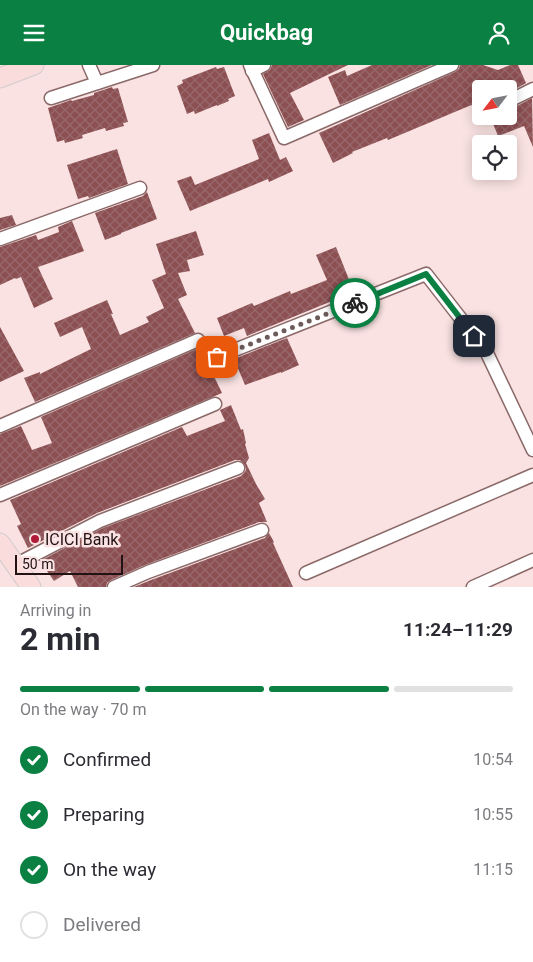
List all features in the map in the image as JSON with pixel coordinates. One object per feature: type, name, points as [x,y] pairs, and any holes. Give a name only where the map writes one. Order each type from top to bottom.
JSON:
[{"type":"main road","points":[[0,78],[34,65]]},
{"type":"main road","points":[[0,543],[16,587]]},
{"type":"main road","points":[[8,565],[31,587]]},
{"type":"street","points":[[89,65],[97,83]]},
{"type":"street","points":[[51,98],[153,65]]},
{"type":"street","points":[[264,65],[251,68],[284,138],[452,65]]},
{"type":"street","points":[[518,96],[533,89]]},
{"type":"street","points":[[0,239],[140,188]]},
{"type":"street","points":[[217,357],[426,274],[486,351],[533,450]]},
{"type":"street","points":[[0,426],[198,339]]},
{"type":"street","points":[[0,495],[215,404]]},
{"type":"street","points":[[8,565],[100,521],[238,468]]},
{"type":"street","points":[[306,573],[533,475]]},
{"type":"street","points":[[114,587],[148,572],[262,530]]},
{"type":"street","points":[[473,587],[533,560]]},
{"type":"building","points":[[272,65],[348,65],[290,93],[304,120],[288,127],[263,74],[270,70]]},
{"type":"building","points":[[372,65],[432,65],[340,105],[328,77],[345,70],[347,76]]},
{"type":"building","points":[[460,65],[483,65],[498,70],[510,65],[518,65],[526,83],[518,88],[518,80],[472,80],[472,105],[388,140],[387,138],[352,152],[333,163],[319,133],[459,69]]},
{"type":"building","points":[[216,67],[217,69],[224,67],[235,96],[217,106],[195,114],[194,111],[187,114],[177,86],[183,83],[182,80]]},
{"type":"building","points":[[112,87],[113,89],[118,88],[128,122],[123,123],[124,126],[106,131],[105,128],[82,135],[83,138],[65,143],[64,140],[57,142],[48,108],[94,95],[94,93]]},
{"type":"building","points":[[532,98],[533,147],[524,126],[498,135],[494,125],[518,125],[519,105]]},
{"type":"building","points":[[269,133],[280,160],[286,157],[293,171],[269,182],[268,179],[190,211],[177,181],[191,176],[195,185],[259,159],[252,140]]},
{"type":"building","points":[[117,149],[128,184],[89,198],[88,196],[78,199],[67,165]]},
{"type":"building","points":[[147,192],[157,219],[105,240],[95,213],[143,196]]},
{"type":"building","points":[[12,215],[16,225],[0,230],[0,218]]},
{"type":"building","points":[[72,221],[84,251],[38,267],[53,299],[34,308],[21,277],[0,285],[0,247],[36,235],[38,240],[59,232],[58,227]]},
{"type":"building","points":[[196,231],[204,255],[187,260],[190,271],[178,273],[187,295],[178,299],[195,333],[35,402],[24,378],[40,372],[40,374],[91,349],[82,327],[60,337],[54,323],[107,300],[120,335],[149,322],[146,317],[164,308],[152,280],[166,274],[156,244]]},
{"type":"building","points":[[336,247],[354,292],[247,336],[244,328],[224,336],[217,318],[252,303],[254,306],[290,291],[291,294],[327,280],[316,255]]},
{"type":"building","points":[[0,327],[24,371],[0,382]]},
{"type":"building","points":[[287,338],[299,365],[245,385],[234,359]]},
{"type":"building","points":[[205,344],[210,354],[210,360],[215,366],[210,368],[222,393],[0,486],[0,434],[21,426],[32,450],[52,443],[41,417]]},
{"type":"building","points":[[231,405],[241,430],[243,429],[249,458],[246,463],[265,499],[259,503],[267,522],[259,522],[145,565],[111,580],[107,583],[106,587],[78,587],[70,571],[54,581],[40,561],[103,528],[241,476],[246,470],[245,465],[240,460],[235,460],[97,513],[28,548],[17,526],[21,524],[10,500],[182,427],[187,436],[225,421],[220,410]]},
{"type":"building","points":[[269,533],[293,587],[134,587],[265,538]]},
{"type":"way so far","points":[[217,357],[355,303]]},
{"type":"place","name":"ICICI Bank","points":[[35,539]]},
{"type":"route","points":[[355,303],[426,274],[474,336]]}]
